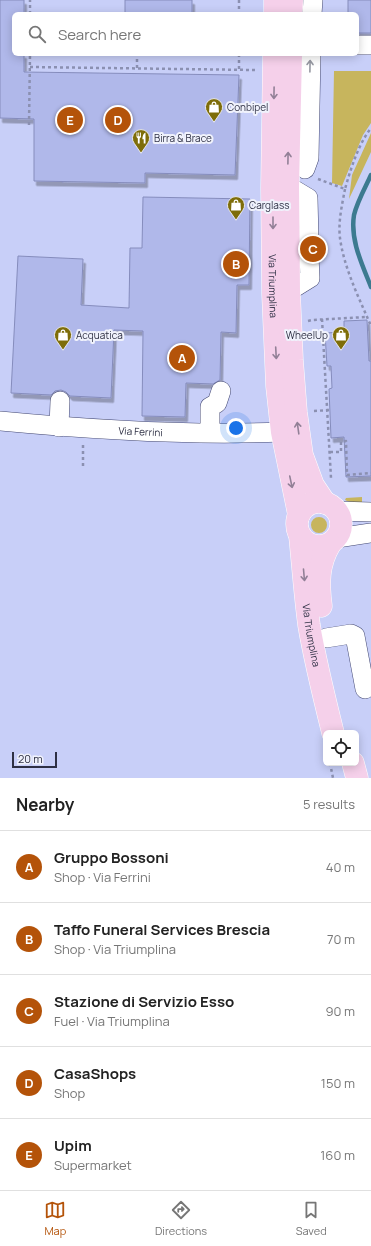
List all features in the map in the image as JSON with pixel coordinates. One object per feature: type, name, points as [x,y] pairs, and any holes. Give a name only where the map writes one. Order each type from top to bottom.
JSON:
[{"type":"main road","points":[[275,0],[275,12]]},
{"type":"main road","points":[[291,12],[292,0]]},
{"type":"main road","name":"Via Triumplina","points":[[274,56],[272,188],[273,294],[278,399],[282,432],[299,526],[305,598],[318,674],[332,730]]},
{"type":"main road","name":"Via Triumplina","points":[[291,56],[288,186],[289,291],[292,360],[301,444],[309,476],[331,507],[339,515],[341,524],[341,529],[322,560],[319,581],[326,638],[344,730]]},
{"type":"main road","points":[[331,507],[316,502],[308,505],[299,526],[304,541],[310,545],[317,546],[333,541]]},
{"type":"main road","points":[[341,766],[344,778]]},
{"type":"main road","points":[[354,766],[357,778]]},
{"type":"street","points":[[312,0],[312,12]]},
{"type":"street","points":[[359,45],[371,45]]},
{"type":"street","points":[[305,169],[310,158],[310,56]]},
{"type":"street","points":[[289,122],[310,106]]},
{"type":"street","points":[[288,186],[308,198],[310,278],[289,291]]},
{"type":"street","points":[[210,432],[210,407],[217,403],[221,392]]},
{"type":"street","points":[[59,426],[60,401]]},
{"type":"street","name":"Via Ferrini","points":[[0,421],[59,426],[84,436],[133,431],[282,432]]},
{"type":"street","points":[[331,507],[371,512]]},
{"type":"street","points":[[333,541],[371,533]]},
{"type":"street","points":[[326,638],[351,634],[355,636],[365,689]]},
{"type":"path","points":[[30,0],[30,12]]},
{"type":"path","points":[[239,0],[239,12]]},
{"type":"path","points":[[29,126],[30,56]]},
{"type":"path","points":[[137,56],[137,68]]},
{"type":"path","points":[[239,56],[239,70]]},
{"type":"path","points":[[30,66],[258,70]]},
{"type":"path","points":[[371,128],[366,135],[350,170],[340,216],[340,237],[343,253],[350,276],[371,326]]},
{"type":"path","points":[[305,169],[319,180],[345,189]]},
{"type":"path","points":[[312,320],[367,317]]},
{"type":"path","points":[[322,319],[331,479]]},
{"type":"path","points":[[313,411],[328,410]]},
{"type":"path","points":[[83,466],[84,436]]},
{"type":"path","points":[[330,452],[341,452],[341,442],[346,442],[348,475],[371,474]]},
{"type":"path","points":[[331,766],[333,778]]},
{"type":"shaded area","points":[[334,71],[371,71],[371,123],[363,135],[342,186],[332,183]]},
{"type":"shaded area","points":[[371,133],[371,152],[349,199],[352,175]]},
{"type":"shaded area","points":[[362,497],[362,504],[345,500],[346,498]]},
{"type":"shaded area","points":[[319,517],[325,519],[327,525],[325,531],[319,533],[313,531],[311,525],[313,519]]},
{"type":"building","points":[[0,0],[24,0],[24,12],[12,12],[12,56],[24,56],[24,72],[239,75],[235,175],[145,173],[145,183],[34,181],[34,119],[0,118]]},
{"type":"building","points":[[125,0],[192,0],[192,12],[125,12]]},
{"type":"building","points":[[348,0],[371,0],[371,33],[359,33],[359,12],[348,12]]},
{"type":"building","points":[[143,197],[250,199],[249,285],[237,285],[236,333],[221,332],[220,380],[213,384],[186,383],[185,417],[142,416],[143,331],[114,330],[111,398],[70,396],[61,390],[55,391],[51,395],[11,393],[18,256],[83,259],[81,305],[129,308],[130,248],[142,248]]},
{"type":"building","points":[[367,320],[369,361],[371,361],[371,476],[346,477],[344,437],[331,438],[329,389],[332,388],[331,366],[327,366],[325,333],[344,332],[344,321]]},
{"type":"waterway","points":[[371,175],[357,205],[353,224],[355,243],[371,287]]},
{"type":"place","name":"Upim","points":[[70,120]]},
{"type":"place","name":"CasaShops","points":[[118,120]]},
{"type":"place","name":"Conbipel","points":[[214,122]]},
{"type":"place","name":"Birra & Brace","points":[[141,153]]},
{"type":"place","name":"Carglass","points":[[236,220]]},
{"type":"place","name":"Stazione di Servizio Esso","points":[[313,249]]},
{"type":"place","name":"Taffo Funeral Services Brescia","points":[[236,264]]},
{"type":"place","name":"Acquatica","points":[[63,350]]},
{"type":"place","name":"WheelUp","points":[[341,350]]},
{"type":"place","name":"Gruppo Bossoni","points":[[182,358]]}]
